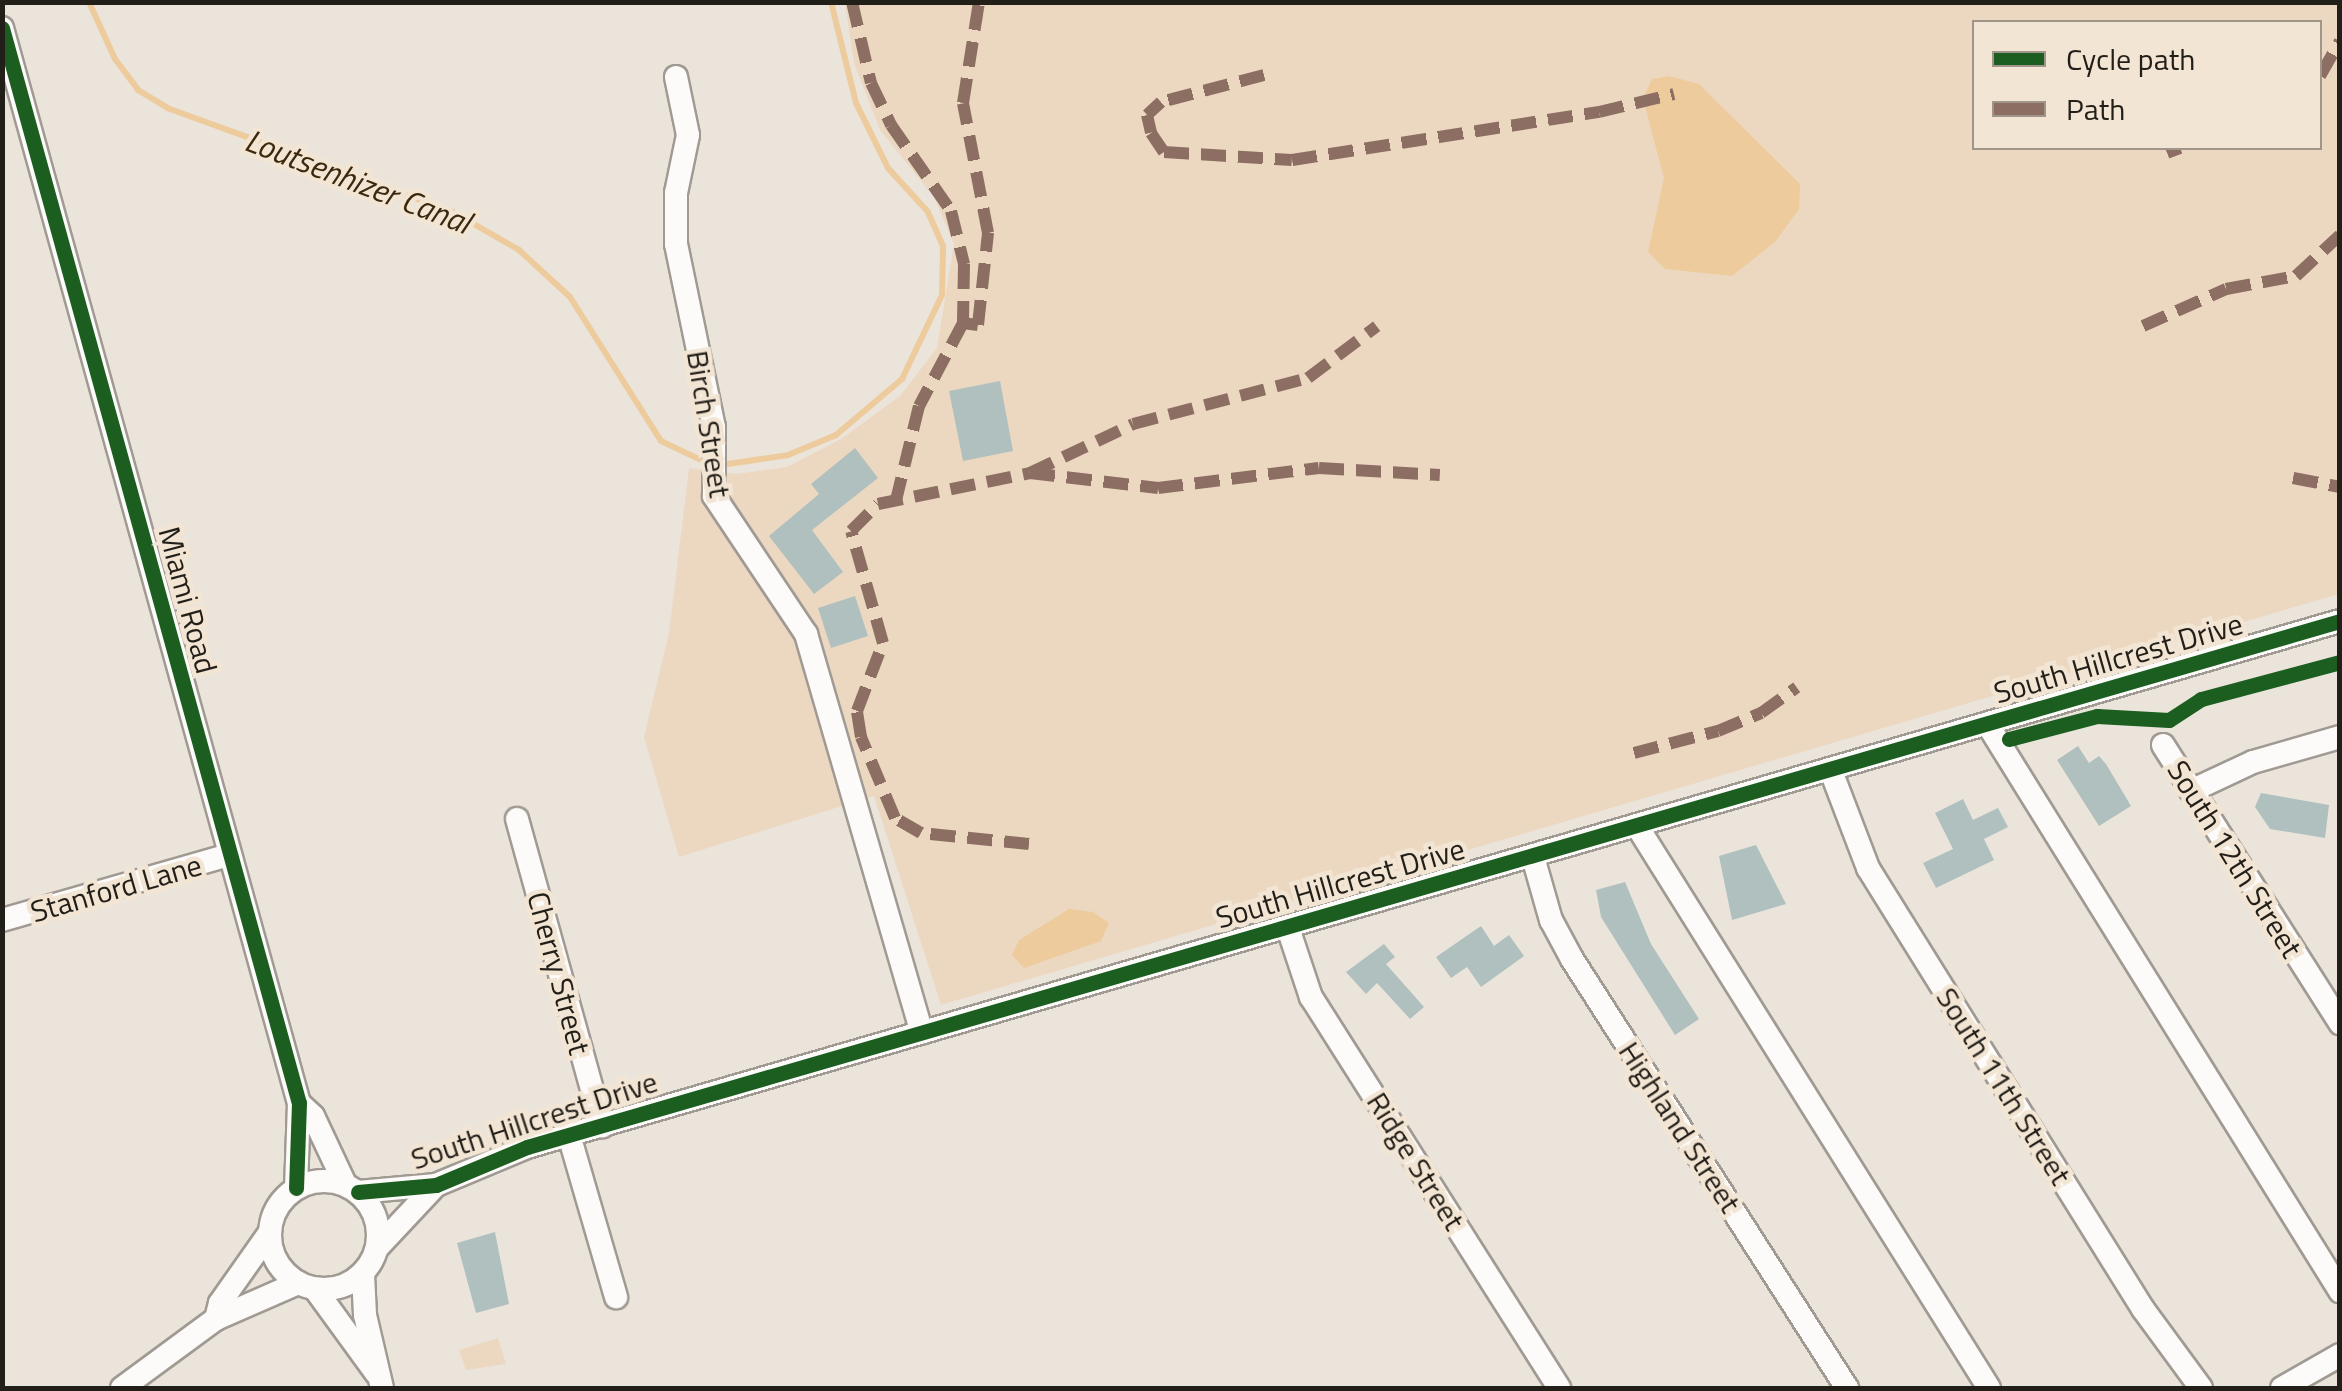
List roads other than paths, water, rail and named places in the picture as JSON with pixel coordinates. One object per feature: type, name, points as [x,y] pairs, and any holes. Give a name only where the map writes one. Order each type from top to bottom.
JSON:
[{"type":"street","name":"Miami Road","points":[[2,28],[299,1103],[296,1188]]},
{"type":"street","name":"Birch Street","points":[[676,77],[688,135],[676,192],[676,244],[714,426],[714,496],[806,634],[922,1032]]},
{"type":"street","name":"South Hillcrest Drive","points":[[377,1248],[436,1186],[495,1158],[2340,621]]},
{"type":"street","points":[[1988,724],[2340,1291]]},
{"type":"street","points":[[2191,791],[2253,762],[2340,737]]},
{"type":"street","name":"South 12th Street","points":[[2162,745],[2340,1024]]},
{"type":"street","name":"South 11th Street","points":[[1831,770],[1868,868],[2151,1320],[2201,1388]]},
{"type":"street","name":"Cherry Street","points":[[517,819],[602,1126]]},
{"type":"street","points":[[1637,826],[1990,1388]]},
{"type":"street","name":"Stanford Lane","points":[[2,920],[229,856]]},
{"type":"street","name":"Highland Street","points":[[1533,857],[1551,920],[1572,959],[1846,1388]]},
{"type":"street","name":"Ridge Street","points":[[1288,928],[1312,997],[1559,1388]]},
{"type":"street","name":"Miami Road","points":[[299,1103],[313,1116],[351,1188]]},
{"type":"street","points":[[569,1136],[616,1297]]},
{"type":"street","points":[[122,1388],[216,1319],[306,1286],[349,1284],[363,1274],[377,1248],[376,1217],[351,1188],[312,1182],[296,1188],[282,1200],[270,1232],[220,1302],[216,1319]]},
{"type":"street","name":"South Hillcrest Drive","points":[[351,1188],[436,1186]]},
{"type":"street","points":[[270,1232],[274,1256],[306,1286],[379,1381]]},
{"type":"street","points":[[363,1274],[379,1381]]},
{"type":"street","points":[[2282,1388],[2340,1355]]},
{"type":"waterway","name":"Loutsenhizer Canal","points":[[89,2],[115,59],[138,90],[170,109],[453,212],[519,250],[570,297],[661,441],[701,460]]},
{"type":"waterway","name":"Loutsenhizer Canal","points":[[728,464],[788,455],[836,435],[902,379],[942,295],[943,246],[928,212],[888,168],[856,103],[831,2]]}]
